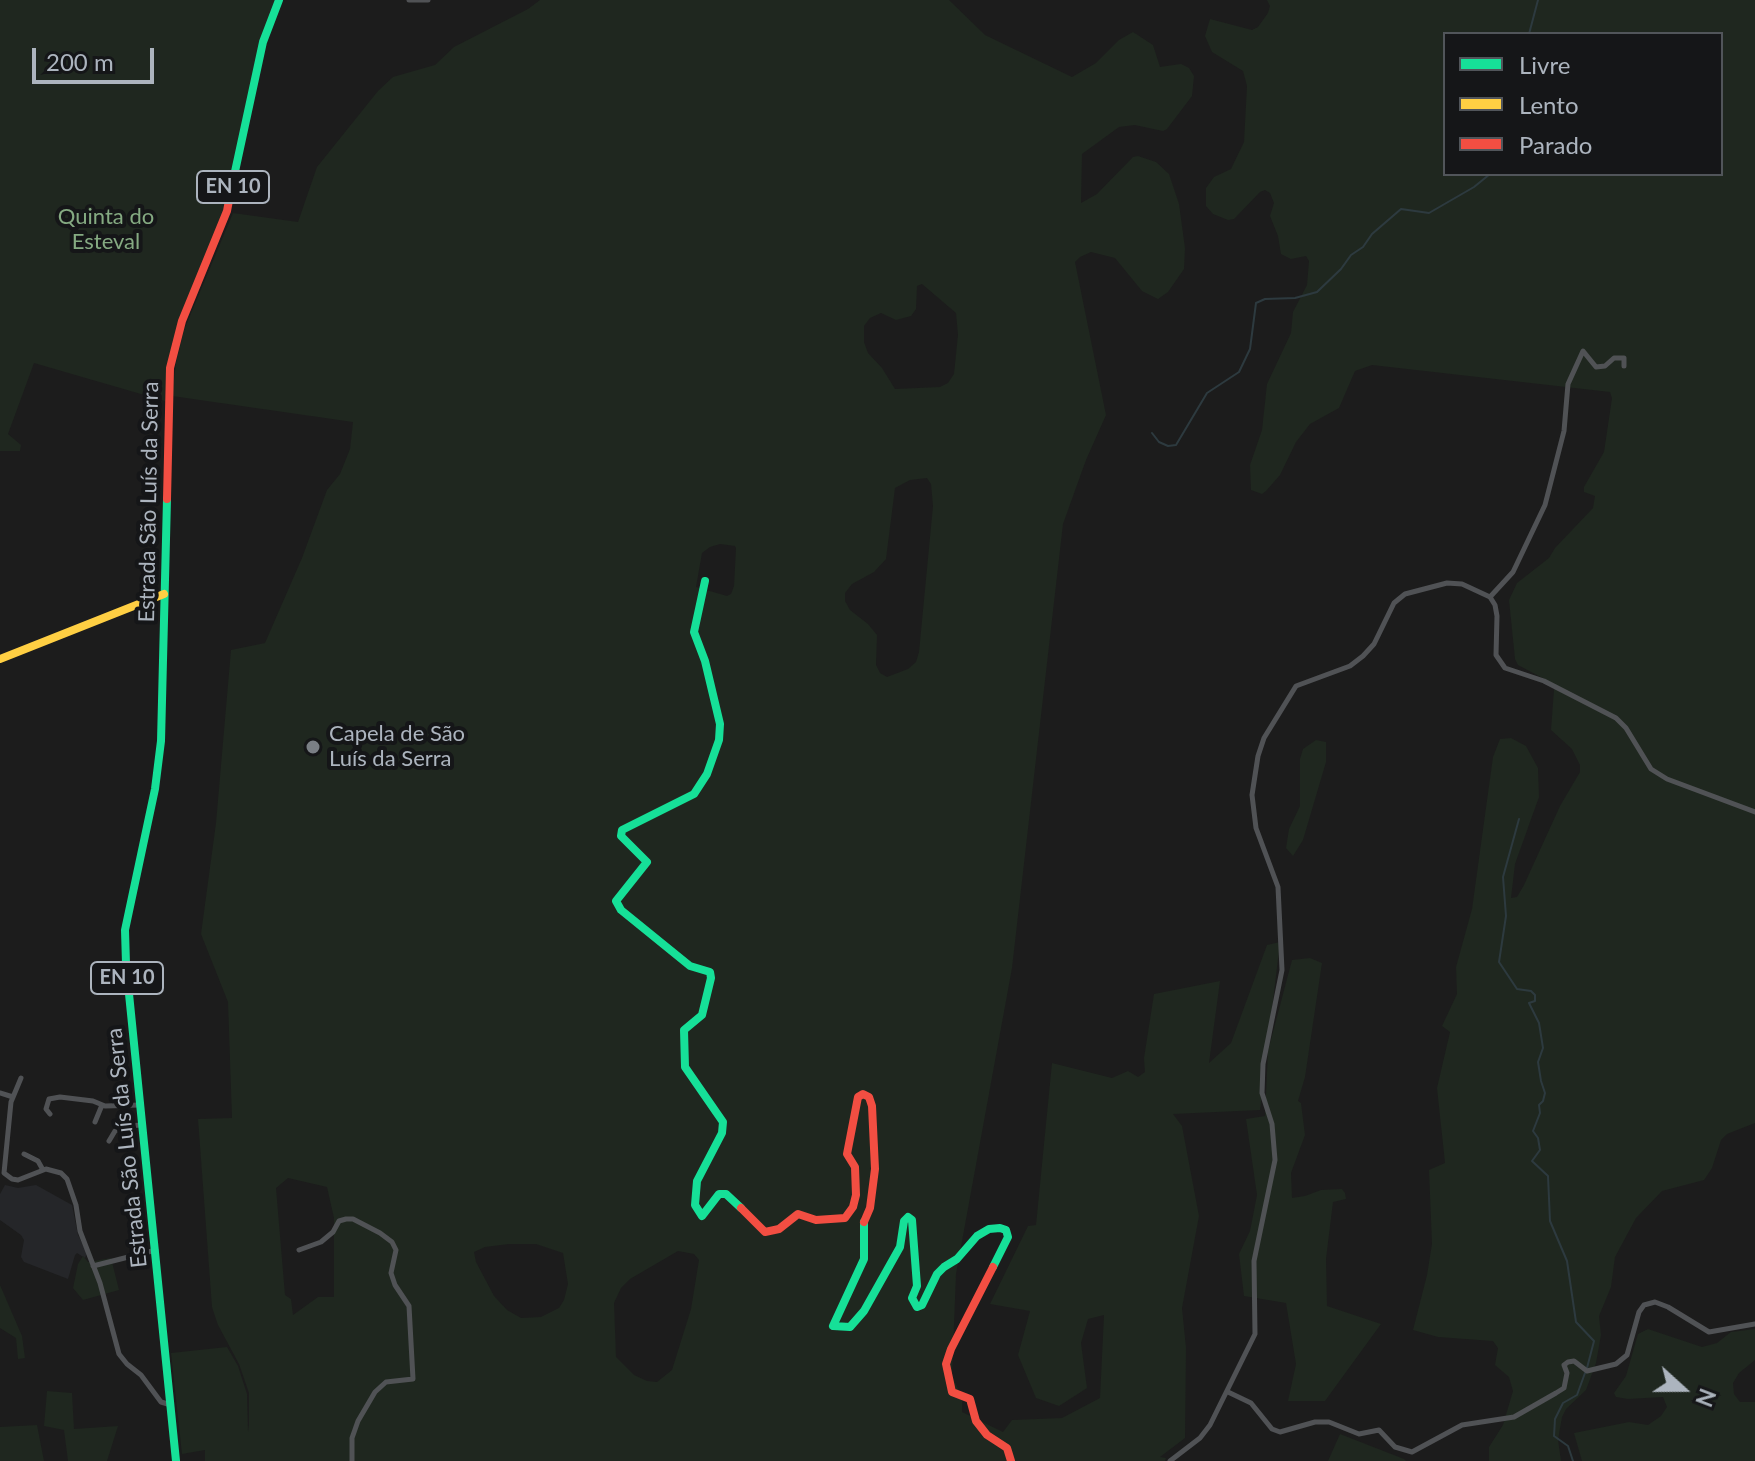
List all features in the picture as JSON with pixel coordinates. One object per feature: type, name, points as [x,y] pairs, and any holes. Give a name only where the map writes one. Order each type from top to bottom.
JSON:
[{"type":"street","name":"Estrada São Luís da Serra","points":[[176,1461],[125,930],[160,754],[168,398],[173,354],[182,321],[227,211],[263,42],[279,0]]},
{"type":"street","points":[[409,0],[428,0]]},
{"type":"street","points":[[1490,597],[1513,572],[1545,505],[1564,431],[1568,384],[1583,351],[1596,367],[1605,366],[1614,358],[1624,358],[1624,366]]},
{"type":"street","points":[[705,581],[694,632],[705,661],[718,715],[719,740],[707,774],[694,794],[622,830],[621,836],[647,862],[616,901],[621,910],[690,966],[710,972],[702,1015],[684,1030],[685,1067],[723,1122],[714,1151],[697,1181],[695,1205],[702,1216],[719,1194],[726,1194],[765,1232],[779,1229],[798,1214],[816,1220],[845,1218],[853,1207],[856,1195],[855,1167],[847,1154],[858,1097],[863,1094],[869,1097],[875,1169],[870,1208],[863,1224],[864,1259],[833,1326],[850,1327],[864,1311],[900,1247],[904,1221],[908,1217],[912,1220],[917,1286],[912,1298],[917,1307],[922,1305],[937,1274],[957,1259],[977,1236],[989,1229],[1006,1230],[1008,1237],[946,1364],[952,1392],[970,1399],[976,1421],[987,1435],[1007,1448],[1011,1461]]},
{"type":"street","points":[[1170,1461],[1178,1458],[1207,1429],[1255,1334],[1254,1261],[1275,1160],[1272,1124],[1262,1093],[1265,1044],[1282,970],[1278,887],[1251,811],[1258,756],[1274,718],[1296,686],[1350,666],[1363,656],[1374,644],[1394,603],[1405,594],[1447,583],[1462,584],[1490,597],[1497,616],[1496,655],[1505,668],[1544,681],[1616,718],[1626,728],[1651,769],[1667,779],[1755,812]]},
{"type":"street","points":[[0,659],[164,594]]},
{"type":"street","points":[[21,1078],[13,1097],[4,1173],[18,1180],[43,1170],[54,1170],[67,1179],[119,1354],[141,1375],[161,1402],[171,1405]]},
{"type":"street","points":[[0,1093],[13,1097]]},
{"type":"street","points":[[50,1114],[46,1109],[49,1099],[60,1097],[119,1107],[140,1105]]},
{"type":"street","points":[[95,1122],[102,1105]]},
{"type":"street","points":[[109,1141],[115,1131],[126,1126],[142,1125]]},
{"type":"street","points":[[24,1154],[38,1161],[43,1170]]},
{"type":"street","points":[[299,1250],[321,1242],[333,1232],[339,1221],[346,1219],[353,1219],[380,1233],[392,1242],[396,1250],[391,1273],[409,1306],[413,1379],[386,1382],[375,1392],[352,1438],[352,1461]]},
{"type":"street","points":[[93,1266],[156,1250]]},
{"type":"street","points":[[1228,1392],[1251,1403],[1272,1429],[1280,1432],[1315,1422],[1329,1422],[1359,1434],[1379,1430],[1395,1447],[1412,1452],[1462,1425],[1514,1417],[1556,1393],[1564,1388],[1567,1373],[1564,1365],[1568,1362],[1574,1361],[1587,1371],[1616,1364],[1627,1355],[1639,1312],[1644,1305],[1655,1302],[1668,1307],[1709,1332],[1755,1324]]},
{"type":"shaded area","points":[[5,1185],[18,1188],[36,1185],[72,1205],[78,1235],[87,1253],[85,1258],[77,1253],[75,1255],[68,1279],[24,1262],[21,1257],[24,1240],[0,1220],[0,1194]]},
{"type":"green space","name":"Quinta do Esteval","points":[[0,0],[283,0],[268,36],[233,189],[182,321],[166,376],[165,401],[34,363],[8,434],[21,445],[20,451],[0,451]]},
{"type":"green space","points":[[540,0],[949,0],[985,35],[1072,77],[1096,63],[1119,40],[1133,32],[1153,45],[1160,67],[1181,64],[1189,68],[1194,76],[1192,96],[1167,129],[1163,131],[1135,125],[1119,127],[1082,154],[1081,203],[1097,194],[1133,157],[1156,162],[1169,174],[1179,204],[1185,248],[1184,269],[1168,292],[1158,299],[1142,291],[1115,258],[1091,252],[1075,262],[1106,415],[1063,524],[1012,968],[956,1274],[952,1376],[962,1397],[962,1412],[1003,1432],[1012,1420],[1062,1418],[1100,1398],[1104,1315],[1088,1319],[1081,1343],[1087,1388],[1059,1406],[1036,1398],[1018,1355],[1030,1311],[990,1304],[1028,1226],[1036,1225],[1052,1063],[1112,1078],[1128,1071],[1138,1077],[1145,1072],[1144,1058],[1154,994],[1220,981],[1209,1063],[1231,1043],[1267,945],[1280,942],[1260,1110],[1173,1114],[1182,1126],[1199,1216],[1182,1308],[1186,1348],[1185,1438],[1160,1457],[1166,1458],[1165,1461],[205,1461],[205,1450],[182,1454],[171,1353],[227,1347],[238,1366],[247,1394],[248,1432],[249,1424],[249,1393],[239,1364],[212,1307],[198,1119],[232,1118],[228,1002],[201,934],[216,823],[231,650],[265,643],[327,490],[340,474],[350,449],[353,422],[172,396],[176,363],[184,330],[233,213],[298,222],[317,167],[378,91],[393,77],[435,65],[454,47]],"holes":[[[922,284],[956,313],[958,335],[954,374],[948,383],[940,387],[895,389],[868,353],[864,326],[870,318],[881,313],[896,320],[911,316],[916,309],[917,286]],[[927,478],[931,484],[933,506],[919,652],[916,662],[908,669],[887,677],[880,673],[876,665],[877,635],[850,610],[845,593],[852,584],[874,572],[886,559],[895,488],[910,480]],[[720,544],[735,546],[731,594],[727,596],[696,587],[702,553]],[[288,1178],[327,1187],[334,1218],[334,1297],[318,1297],[293,1315],[291,1299],[285,1295],[276,1188]],[[536,1244],[563,1253],[568,1284],[564,1300],[559,1308],[541,1317],[521,1318],[507,1310],[494,1296],[474,1252],[485,1247]],[[678,1251],[694,1254],[699,1260],[691,1309],[672,1370],[657,1382],[634,1375],[616,1357],[614,1303],[621,1288],[630,1279]]]},
{"type":"green space","points":[[1267,0],[1755,0],[1755,1123],[1727,1134],[1721,1140],[1712,1168],[1704,1180],[1662,1191],[1636,1218],[1615,1257],[1611,1287],[1599,1316],[1601,1335],[1596,1363],[1586,1390],[1562,1417],[1558,1440],[1561,1461],[1489,1461],[1489,1447],[1503,1425],[1513,1391],[1509,1377],[1495,1365],[1498,1348],[1493,1341],[1438,1337],[1413,1330],[1432,1244],[1429,1170],[1445,1163],[1437,1088],[1450,1032],[1442,1026],[1457,994],[1456,967],[1472,909],[1493,757],[1500,739],[1511,738],[1526,746],[1538,768],[1539,797],[1515,864],[1511,898],[1517,897],[1524,885],[1560,806],[1580,772],[1572,749],[1551,730],[1552,683],[1518,665],[1515,659],[1509,600],[1517,583],[1549,558],[1593,508],[1595,496],[1584,492],[1584,487],[1604,452],[1612,398],[1610,392],[1372,365],[1355,371],[1339,408],[1310,424],[1296,442],[1280,475],[1266,491],[1262,494],[1251,490],[1250,465],[1262,430],[1267,384],[1291,333],[1293,312],[1307,285],[1309,261],[1306,256],[1291,259],[1281,254],[1270,216],[1274,203],[1270,193],[1265,190],[1234,219],[1213,214],[1206,206],[1206,188],[1214,177],[1231,169],[1244,142],[1247,86],[1243,71],[1212,52],[1205,36],[1210,19],[1252,30],[1268,13],[1270,6]]},
{"type":"green space","points":[[1316,740],[1326,742],[1326,762],[1303,840],[1293,856],[1286,848],[1289,829],[1300,806],[1300,759],[1303,749]]},
{"type":"green space","points":[[1310,958],[1322,963],[1305,1077],[1298,1101],[1301,1103],[1305,1135],[1291,1173],[1292,1198],[1321,1190],[1342,1189],[1345,1193],[1346,1199],[1333,1202],[1326,1259],[1327,1306],[1381,1324],[1325,1401],[1288,1401],[1296,1364],[1286,1303],[1244,1296],[1239,1254],[1250,1231],[1257,1195],[1246,1119],[1265,1116],[1268,1051],[1292,960]]},
{"type":"green space","points":[[83,1256],[88,1262],[111,1258],[119,1290],[83,1300],[73,1288]]},
{"type":"green space","points":[[0,1285],[22,1336],[25,1358],[18,1359],[16,1338],[0,1328]]},
{"type":"green space","points":[[1648,1329],[1702,1347],[1717,1343],[1731,1332],[1755,1329],[1755,1360],[1739,1373],[1733,1383],[1734,1394],[1740,1402],[1755,1402],[1755,1461],[1582,1461],[1574,1433],[1629,1422],[1648,1425],[1661,1416],[1667,1407],[1663,1397],[1628,1399],[1616,1397],[1614,1393],[1626,1376],[1638,1334]]},
{"type":"green space","points":[[47,1391],[72,1393],[74,1429],[118,1426],[107,1461],[68,1461],[64,1430],[44,1426]]},
{"type":"green space","points":[[37,1425],[44,1461],[0,1461],[0,1427]]},
{"type":"green space","points":[[1340,1434],[1404,1459],[1406,1461],[1328,1461]]},
{"type":"waterway","points":[[1530,32],[1538,0]]},
{"type":"waterway","points":[[1152,433],[1159,442],[1176,445],[1207,393],[1239,372],[1250,349],[1256,303],[1317,292],[1351,255],[1363,247],[1372,234],[1401,209],[1429,213],[1488,176]]},
{"type":"waterway","points":[[1519,819],[1503,877],[1506,916],[1499,962],[1517,989],[1531,991],[1535,995],[1535,1001],[1529,1003],[1539,1023],[1543,1048],[1538,1062],[1545,1093],[1533,1131],[1540,1150],[1532,1161],[1548,1176],[1550,1221],[1567,1261],[1576,1322],[1594,1341],[1587,1368]]},
{"type":"waterway","points":[[1573,1461],[1568,1446],[1554,1436],[1555,1419],[1563,1403],[1577,1395],[1585,1373]]},
{"type":"traffic: fast","points":[[231,190],[263,42],[279,0]]},
{"type":"traffic: fast","points":[[167,499],[161,741],[155,789],[125,930],[176,1461]]},
{"type":"traffic: fast","points":[[705,581],[694,632],[705,661],[720,724],[719,740],[707,774],[694,794],[622,830],[621,836],[647,862],[616,901],[621,910],[690,966],[710,972],[702,1015],[684,1030],[685,1067],[723,1122],[722,1133],[697,1181],[695,1205],[702,1216],[719,1194],[726,1194],[741,1208]]},
{"type":"traffic: fast","points":[[864,1222],[864,1259],[833,1326],[850,1327],[864,1311],[900,1247],[904,1221],[908,1217],[912,1220],[917,1286],[912,1298],[917,1307],[922,1305],[937,1274],[944,1267],[957,1259],[977,1236],[989,1229],[1000,1228],[1006,1230],[1008,1237],[993,1267]]},
{"type":"traffic: slow","points":[[0,659],[164,594]]},
{"type":"traffic: jam","points":[[167,499],[170,368],[182,321],[227,211],[231,190]]},
{"type":"traffic: jam","points":[[741,1208],[765,1232],[779,1229],[798,1214],[816,1220],[845,1218],[853,1207],[856,1195],[855,1167],[847,1154],[858,1097],[863,1094],[869,1097],[872,1106],[875,1169],[870,1208],[864,1222]]},
{"type":"traffic: jam","points":[[993,1267],[946,1364],[952,1392],[970,1399],[976,1421],[987,1435],[1007,1448],[1011,1461]]},
{"type":"place","name":"Capela de São Luís da Serra","points":[[313,747]]}]
